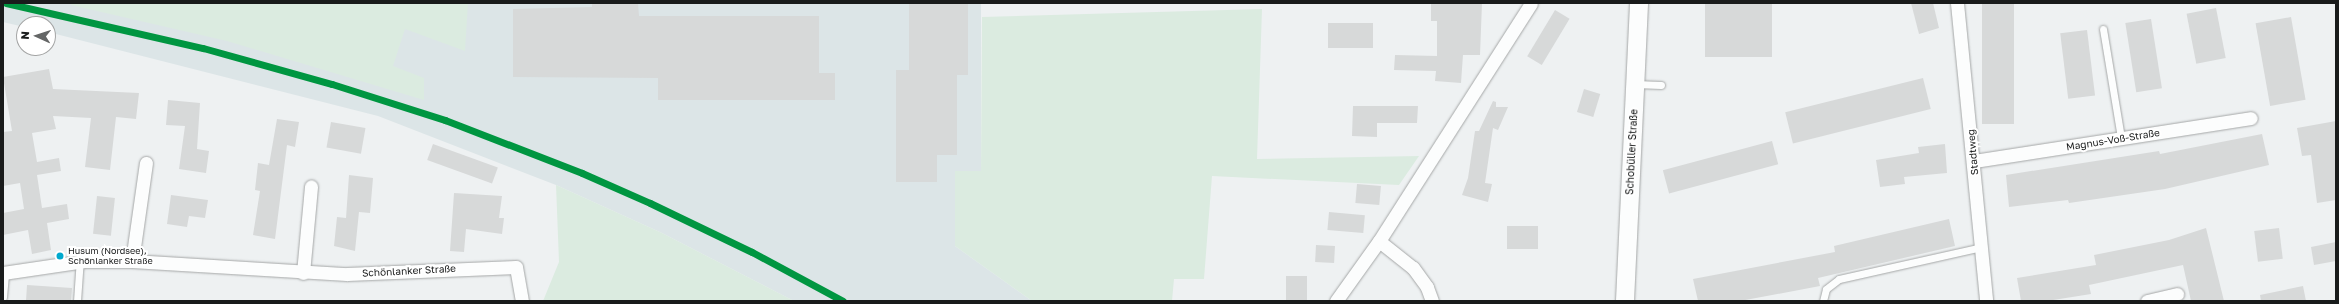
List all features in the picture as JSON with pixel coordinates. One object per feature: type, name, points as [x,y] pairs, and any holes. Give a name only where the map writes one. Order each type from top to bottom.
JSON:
[{"type":"main road","name":"Schobüller Straße","points":[[1624,301],[1639,3]]},
{"type":"street","points":[[1336,301],[1379,241],[1531,3]]},
{"type":"street","name":"Stadtweg","points":[[1957,3],[1982,247],[1983,300]]},
{"type":"street","name":"Magnus-Voß-Straße","points":[[1974,162],[2251,118]]},
{"type":"street","points":[[132,261],[146,163]]},
{"type":"street","points":[[303,273],[311,186]]},
{"type":"street","points":[[1379,241],[1413,268],[1427,287],[1432,301]]},
{"type":"street","name":"Schönlanker Straße","points":[[4,273],[80,262],[132,261],[303,273],[347,274],[516,267],[522,301]]},
{"type":"street","points":[[2147,301],[2177,294]]},
{"type":"lane","points":[[2103,29],[2121,138]]},
{"type":"lane","points":[[1635,84],[1660,85]]},
{"type":"lane","points":[[1823,301],[1826,289],[1839,280],[1982,247]]},
{"type":"lane","points":[[78,301],[80,262]]},
{"type":"lane","points":[[3,297],[4,273]]},
{"type":"shaded area","points":[[3,3],[981,3],[981,171],[955,171],[955,246],[1032,301],[794,301],[662,233],[556,185],[378,116],[56,34],[56,16],[16,16],[16,25],[3,22]]},
{"type":"green space","points":[[72,3],[468,3],[465,51],[405,29],[393,66],[424,78],[424,100],[227,41],[71,5]]},
{"type":"green space","points":[[1262,9],[1257,159],[1419,156],[1399,185],[1212,176],[1204,279],[1174,279],[1172,301],[1032,301],[955,246],[955,171],[981,171],[982,17]]},
{"type":"green space","points":[[556,185],[662,233],[794,301],[543,301],[559,262]]},
{"type":"building","points":[[592,3],[638,3],[639,16],[819,16],[819,73],[835,73],[835,100],[658,100],[658,78],[513,77],[513,9],[592,7]]},
{"type":"building","points":[[909,3],[968,3],[968,75],[957,75],[957,155],[937,155],[937,182],[896,182],[896,70],[909,70]]},
{"type":"building","points":[[1431,3],[1482,3],[1480,55],[1463,55],[1461,83],[1435,81],[1436,71],[1394,70],[1395,55],[1437,56],[1437,21],[1431,21]]},
{"type":"building","points":[[1705,3],[1772,3],[1772,57],[1705,57]]},
{"type":"building","points":[[1911,3],[1933,3],[1939,28],[1919,34]]},
{"type":"building","points":[[1982,3],[2014,3],[2014,124],[1982,124]]},
{"type":"building","points":[[2216,8],[2226,58],[2196,64],[2187,14]]},
{"type":"building","points":[[1555,10],[1570,19],[1542,65],[1527,56]]},
{"type":"building","points":[[2291,17],[2306,100],[2270,106],[2256,23]]},
{"type":"building","points":[[2151,19],[2162,88],[2136,92],[2125,23]]},
{"type":"building","points":[[1328,23],[1373,23],[1373,48],[1328,48]]},
{"type":"building","points":[[2087,30],[2095,96],[2068,99],[2060,33]]},
{"type":"building","points":[[49,69],[53,89],[139,93],[136,119],[116,117],[110,170],[85,167],[91,118],[53,116],[56,129],[32,133],[37,162],[59,158],[61,171],[37,175],[42,208],[67,204],[69,219],[47,223],[51,250],[32,254],[28,230],[3,235],[3,213],[24,209],[20,183],[3,186],[3,132],[12,131],[3,77]]},
{"type":"building","points":[[1923,78],[1931,109],[1793,143],[1785,112]]},
{"type":"building","points":[[1584,89],[1600,94],[1593,117],[1577,112]]},
{"type":"building","points":[[168,100],[200,103],[197,149],[209,151],[206,173],[179,169],[185,126],[166,125]]},
{"type":"building","points":[[1493,101],[1496,102],[1496,107],[1508,107],[1498,130],[1493,128],[1485,183],[1492,184],[1488,202],[1462,195],[1468,178],[1475,131],[1479,131]]},
{"type":"building","points":[[1353,106],[1418,106],[1417,123],[1377,123],[1377,137],[1352,136]]},
{"type":"building","points":[[277,119],[299,122],[295,147],[287,145],[275,239],[253,235],[260,191],[255,190],[258,163],[269,165]]},
{"type":"building","points":[[2336,121],[2336,200],[2317,203],[2311,155],[2302,156],[2297,128]]},
{"type":"building","points":[[331,122],[365,128],[361,154],[326,148]]},
{"type":"building","points":[[2262,134],[2269,165],[2165,189],[2069,203],[2068,200],[2009,207],[2006,175],[2159,151],[2160,154]]},
{"type":"building","points":[[1772,141],[1778,164],[1669,193],[1663,170]]},
{"type":"building","points":[[433,144],[498,168],[492,184],[427,160]]},
{"type":"building","points":[[1945,144],[1947,173],[1904,177],[1905,184],[1880,187],[1876,160],[1919,153],[1918,147]]},
{"type":"building","points":[[349,175],[373,178],[370,213],[359,212],[355,251],[334,246],[337,217],[346,218]]},
{"type":"building","points":[[1357,184],[1381,186],[1379,205],[1355,203]]},
{"type":"building","points":[[454,193],[502,196],[499,218],[504,218],[502,234],[466,229],[464,252],[450,251]]},
{"type":"building","points":[[171,195],[208,200],[205,218],[189,216],[187,227],[167,224]]},
{"type":"building","points":[[97,196],[115,198],[111,236],[93,234]]},
{"type":"building","points":[[1329,212],[1365,215],[1363,233],[1327,230]]},
{"type":"building","points":[[1949,219],[1955,246],[1818,278],[1820,286],[1740,301],[1698,301],[1693,279],[1835,252],[1834,246]]},
{"type":"building","points":[[1507,226],[1538,226],[1538,249],[1507,249]]},
{"type":"building","points":[[2206,228],[2224,301],[2191,301],[2183,265],[2089,285],[2091,294],[2047,301],[2021,301],[2017,278],[2096,265],[2094,255],[2169,240]]},
{"type":"building","points":[[2279,228],[2283,259],[2258,262],[2254,231]]},
{"type":"building","points":[[2336,242],[2336,261],[2314,265],[2311,247]]},
{"type":"building","points":[[1316,245],[1335,246],[1334,263],[1315,262]]},
{"type":"building","points":[[1286,276],[1307,276],[1307,301],[1286,301]]},
{"type":"building","points":[[27,285],[72,288],[71,301],[26,301]]},
{"type":"building","points":[[2303,286],[2306,301],[2261,301],[2260,295]]},
{"type":"transit line","points":[[6,3],[203,48],[332,84],[445,120],[582,173],[650,203],[752,252],[843,301]]},
{"type":"place","name":"Husum (Nordsee), Schönlanker Straße","points":[[60,256]]}]
